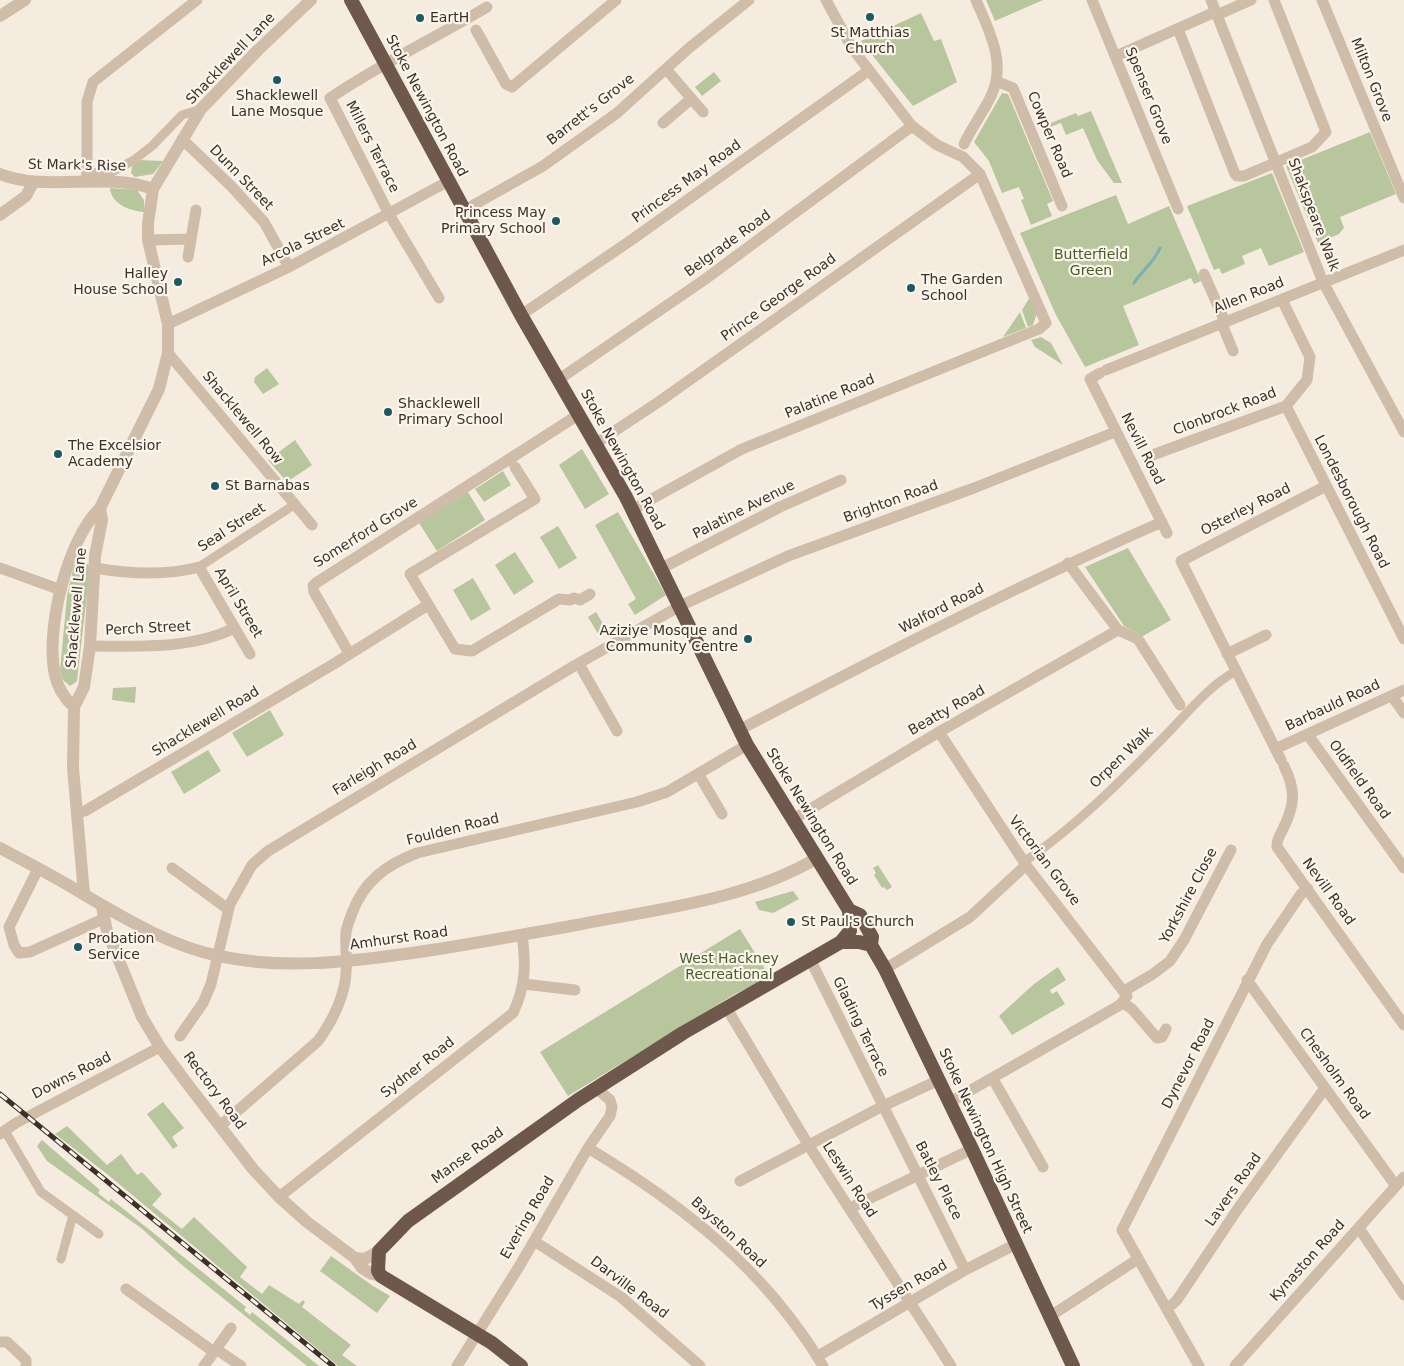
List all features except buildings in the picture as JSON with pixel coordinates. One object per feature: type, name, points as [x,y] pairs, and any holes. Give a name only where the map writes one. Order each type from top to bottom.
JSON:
[{"type":"highway","name":"Stoke Newington Road","points":[[351,0],[447,182],[632,510],[747,745],[849,910],[860,915],[868,931]]},
{"type":"highway","points":[[596,1088],[726,1007],[811,961],[840,942],[850,931],[849,910]]},
{"type":"highway","name":"Stoke Newington High Street","points":[[868,931],[872,937],[871,945],[885,969],[950,1102],[1073,1366]]},
{"type":"highway","points":[[840,942],[860,942],[871,945]]},
{"type":"highway","name":"Manse Road","points":[[379,1251],[408,1221],[438,1198],[596,1088]]},
{"type":"highway","points":[[379,1251],[378,1271],[381,1276]]},
{"type":"highway","name":"Rectory Road","points":[[381,1276],[476,1334],[521,1366]]},
{"type":"street","points":[[0,16],[25,0]]},
{"type":"street","points":[[197,0],[94,82],[87,102],[86,177],[112,172],[134,160],[152,146],[182,115],[201,109]]},
{"type":"street","points":[[472,24],[506,84],[512,87],[616,0]]},
{"type":"street","name":"Barrett's Grove","points":[[463,211],[544,166],[617,112],[749,0]]},
{"type":"street","points":[[826,0],[852,48],[912,126],[937,145],[963,157],[980,174]]},
{"type":"street","points":[[964,144],[991,96],[996,81],[996,53],[976,0]]},
{"type":"street","name":"Spenser Grove","points":[[1092,0],[1177,206],[1187,199]]},
{"type":"street","name":"Shakspeare Walk","points":[[1210,0],[1323,282],[1404,432]]},
{"type":"street","points":[[1116,56],[1251,0]]},
{"type":"street","points":[[1178,29],[1235,174],[1244,176],[1312,147],[1326,132],[1274,0]]},
{"type":"street","name":"Milton Grove","points":[[1322,0],[1404,198]]},
{"type":"street","name":"Shacklewell Lane","points":[[74,707],[59,689],[52,657],[61,590],[72,552],[91,517],[100,508],[159,389],[168,353],[168,324],[148,240],[148,223],[153,189],[201,109],[305,2]]},
{"type":"street","points":[[385,65],[472,24],[486,7]]},
{"type":"street","name":"Millers Terrace","points":[[385,65],[330,98],[389,214]]},
{"type":"street","points":[[666,69],[703,112]]},
{"type":"street","name":"Princess May Road","points":[[521,315],[630,241],[868,70]]},
{"type":"street","name":"Cowper Road","points":[[996,81],[1013,88],[1062,206]]},
{"type":"street","points":[[663,123],[691,99]]},
{"type":"street","name":"Belgrade Road","points":[[558,380],[674,302],[912,126]]},
{"type":"street","name":"Dunn Street","points":[[182,139],[231,186],[264,222],[289,267]]},
{"type":"street","name":"St Mark's Rise","points":[[0,174],[33,183],[86,177],[133,182],[153,189]]},
{"type":"street","name":"Palatine Road","points":[[632,510],[742,449],[1045,323],[980,174]]},
{"type":"street","name":"Prince George Road","points":[[595,444],[660,401],[980,174]]},
{"type":"street","name":"Arcola Street","points":[[168,324],[289,267],[447,182]]},
{"type":"street","points":[[0,215],[26,196],[33,183]]},
{"type":"street","points":[[188,257],[196,210]]},
{"type":"street","points":[[389,214],[439,298]]},
{"type":"street","points":[[148,240],[191,239]]},
{"type":"street","name":"Allen Road","points":[[1099,374],[1404,250]]},
{"type":"street","points":[[1204,274],[1233,351]]},
{"type":"street","name":"Clonbrock Road","points":[[1147,457],[1286,406],[1307,380],[1310,357],[1282,300]]},
{"type":"street","name":"Shacklewell Row","points":[[168,353],[312,525]]},
{"type":"street","name":"Nevill Road","points":[[1099,374],[1115,432],[1167,533]]},
{"type":"street","name":"Londesborough Road","points":[[1286,406],[1404,639]]},
{"type":"street","name":"Somerford Grove","points":[[349,654],[314,592],[313,586],[578,415]]},
{"type":"street","name":"Brighton Road","points":[[680,606],[788,556],[974,488],[1115,432]]},
{"type":"street","points":[[515,467],[535,498],[410,574],[428,605],[456,649],[472,651],[559,599],[570,600],[574,598],[580,600],[590,594]]},
{"type":"street","name":"Palatine Avenue","points":[[662,568],[780,507],[841,480]]},
{"type":"street","name":"Osterley Road","points":[[1181,561],[1326,486]]},
{"type":"street","name":"Seal Street","points":[[95,564],[157,574],[199,567],[294,505]]},
{"type":"street","name":"Shacklewell Lane","points":[[84,894],[73,768],[74,707],[84,687],[90,646],[95,564],[102,520],[100,508]]},
{"type":"street","name":"Walford Road","points":[[740,730],[1068,563],[1162,522]]},
{"type":"street","points":[[72,552],[85,553],[95,564]]},
{"type":"street","name":"Nevill Road","points":[[1181,561],[1292,785],[1294,805],[1276,844],[1404,1025]]},
{"type":"street","points":[[1068,563],[1118,630],[1131,634],[1138,639],[1180,705]]},
{"type":"street","name":"April Street","points":[[199,567],[250,654]]},
{"type":"street","points":[[0,568],[61,590]]},
{"type":"street","points":[[349,654],[428,605]]},
{"type":"street","name":"Farleigh Road","points":[[180,1036],[203,1003],[212,984],[228,909],[240,882],[252,865],[268,850],[579,664],[680,606]]},
{"type":"street","name":"Perch Street","points":[[90,646],[182,644],[217,637],[235,628]]},
{"type":"street","name":"Beatty Road","points":[[792,820],[940,732],[1118,630]]},
{"type":"street","points":[[1227,654],[1266,635]]},
{"type":"street","name":"Shacklewell Road","points":[[77,813],[100,803],[349,654]]},
{"type":"street","points":[[579,664],[617,731]]},
{"type":"street","name":"Orpen Walk","points":[[1025,864],[1059,838],[1195,705],[1225,678],[1236,671]]},
{"type":"street","points":[[59,689],[71,691],[84,687]]},
{"type":"street","name":"Barbauld Road","points":[[1275,749],[1404,690]]},
{"type":"street","points":[[1392,696],[1404,713]]},
{"type":"street","name":"Victorian Grove","points":[[940,732],[1025,864],[1132,1010],[1157,1038],[1162,1037],[1166,1029]]},
{"type":"street","name":"Oldfield Road","points":[[1308,735],[1404,868]]},
{"type":"street","name":"Foulden Road","points":[[220,1126],[318,1041],[330,1024],[340,1002],[347,962],[346,930],[354,907],[363,890],[376,874],[393,862],[417,853],[637,802],[667,792],[699,775],[747,745]]},
{"type":"street","points":[[699,775],[722,814]]},
{"type":"street","name":"Amhurst Road","points":[[0,848],[84,894],[103,913],[180,945],[218,956],[282,964],[347,962],[522,935],[720,896],[779,879],[817,858]]},
{"type":"street","name":"Yorkshire Close","points":[[1124,997],[1170,960],[1188,933],[1231,850]]},
{"type":"street","points":[[885,969],[970,917],[1025,864]]},
{"type":"street","points":[[172,868],[228,909]]},
{"type":"street","points":[[38,869],[9,927],[14,945],[19,953],[30,952],[103,913]]},
{"type":"street","name":"Dynevor Road","points":[[1199,1366],[1122,1230],[1247,980],[1280,923],[1308,889]]},
{"type":"street","name":"Rectory Road","points":[[103,913],[133,996],[160,1047],[220,1126],[279,1197],[307,1222],[355,1258],[368,1272],[381,1276]]},
{"type":"street","name":"Sydner Road","points":[[279,1197],[513,1012],[524,984],[525,956],[522,935]]},
{"type":"street","name":"Glading Terrace","points":[[811,961],[883,1106]]},
{"type":"street","name":"Chesholm Road","points":[[1247,980],[1396,1186]]},
{"type":"street","points":[[524,984],[575,990]]},
{"type":"street","points":[[950,1102],[993,1079],[1124,997]]},
{"type":"street","name":"Leswin Road","points":[[726,1007],[809,1146],[951,1366]]},
{"type":"street","name":"Downs Road","points":[[3,1133],[16,1123],[160,1047]]},
{"type":"street","points":[[993,1079],[1043,1166]]},
{"type":"street","points":[[740,1181],[883,1106],[939,1080]]},
{"type":"street","name":"Evering Road","points":[[457,1366],[534,1241],[588,1148],[610,1116],[612,1107],[610,1100],[596,1088]]},
{"type":"street","name":"Lavers Road","points":[[1167,1309],[1177,1300],[1237,1210],[1325,1088]]},
{"type":"street","name":"Batley Place","points":[[883,1106],[965,1270]]},
{"type":"street","points":[[3,1133],[41,1192],[99,1234]]},
{"type":"street","name":"Bayston Road","points":[[588,1148],[657,1191],[715,1237],[787,1310],[820,1361]]},
{"type":"street","points":[[850,1208],[972,1149]]},
{"type":"street","name":"Kynaston Road","points":[[1235,1366],[1404,1177]]},
{"type":"street","points":[[61,1259],[74,1216]]},
{"type":"street","points":[[1359,1228],[1404,1295]]},
{"type":"street","name":"Darville Road","points":[[534,1241],[621,1297],[700,1366]]},
{"type":"street","name":"Tyssen Road","points":[[820,1361],[965,1270],[1016,1244]]},
{"type":"street","points":[[355,1258],[366,1259],[379,1251]]},
{"type":"street","points":[[1050,1317],[1138,1259]]},
{"type":"street","points":[[126,1289],[215,1351],[241,1366]]},
{"type":"street","points":[[204,1366],[231,1328]]},
{"type":"street","points":[[0,1342],[7,1342],[26,1360],[26,1366]]},
{"type":"green space","points":[[986,0],[1043,0],[995,21]]},
{"type":"green space","points":[[921,13],[934,41],[941,39],[957,82],[913,106],[861,41]]},
{"type":"green space","points":[[714,72],[721,81],[702,96],[695,87]]},
{"type":"green space","name":"Butterfield Green","points":[[1002,93],[1008,94],[1053,201],[1047,204],[1052,216],[1031,225],[1021,200],[1024,199],[1019,187],[1002,193],[989,161],[974,142]]},
{"type":"green space","points":[[1091,111],[1122,183],[1114,183],[1097,160],[1083,128],[1066,135],[1061,123],[1042,130],[1041,127],[1076,113],[1078,116]]},
{"type":"green space","points":[[1370,132],[1396,194],[1340,217],[1344,228],[1339,234],[1318,243],[1286,166]]},
{"type":"green space","points":[[138,160],[163,161],[153,174],[135,177],[131,173],[133,163]]},
{"type":"green space","points":[[1272,173],[1304,252],[1269,266],[1261,248],[1242,256],[1245,264],[1222,274],[1219,268],[1214,270],[1187,206]]},
{"type":"green space","points":[[110,188],[137,190],[144,200],[144,212],[122,206],[111,194]]},
{"type":"green space","name":"Butterfield Green","points":[[1116,195],[1128,224],[1169,206],[1201,281],[1194,284],[1191,278],[1123,306],[1139,345],[1085,367],[1056,315],[1020,233]]},
{"type":"green space","points":[[1030,297],[1037,313],[1033,325],[1028,327],[1022,310]]},
{"type":"green space","points":[[1020,312],[1026,328],[1003,337]]},
{"type":"green space","points":[[1041,337],[1051,343],[1063,365],[1035,347],[1031,340]]},
{"type":"green space","points":[[267,368],[279,384],[263,394],[254,382],[255,377]]},
{"type":"green space","points":[[295,440],[312,465],[287,482],[268,460]]},
{"type":"green space","points":[[582,449],[609,494],[585,509],[559,465]]},
{"type":"green space","points":[[503,471],[511,485],[484,502],[475,489]]},
{"type":"green space","points":[[468,492],[485,520],[437,551],[419,523]]},
{"type":"green space","points":[[618,512],[666,595],[635,615],[628,604],[636,599],[595,525]]},
{"type":"green space","points":[[558,526],[577,558],[559,569],[540,537]]},
{"type":"green space","points":[[1128,548],[1171,620],[1143,636],[1124,626],[1085,567]]},
{"type":"green space","points":[[515,552],[534,582],[514,595],[495,565]]},
{"type":"green space","points":[[84,559],[90,568],[77,681],[70,686],[63,680],[60,670],[67,596],[74,565],[77,561]]},
{"type":"green space","points":[[473,578],[491,609],[471,621],[453,590]]},
{"type":"green space","points":[[596,612],[608,632],[600,637],[588,617]]},
{"type":"green space","points":[[136,687],[135,703],[112,700],[113,688]]},
{"type":"green space","points":[[270,710],[284,735],[247,757],[232,733]]},
{"type":"green space","points":[[208,750],[221,771],[184,794],[171,772]]},
{"type":"green space","points":[[878,865],[892,887],[887,890],[884,887],[882,888],[874,875],[876,873],[873,868]]},
{"type":"green space","points":[[793,891],[799,899],[773,913],[759,910],[755,902]]},
{"type":"green space","name":"West Hackney Recreational","points":[[740,929],[770,977],[735,994],[568,1096],[540,1052]]},
{"type":"green space","points":[[1058,967],[1066,980],[1050,990],[1052,994],[1057,991],[1065,1004],[1012,1035],[999,1016],[1034,984]]},
{"type":"green space","points":[[163,1102],[184,1128],[172,1137],[178,1146],[173,1149],[147,1114]]},
{"type":"green space","points":[[67,1126],[107,1165],[121,1154],[137,1175],[142,1172],[162,1194],[152,1205],[182,1229],[194,1217],[247,1267],[240,1277],[262,1294],[269,1285],[299,1304],[303,1300],[305,1302],[302,1307],[351,1345],[342,1355],[357,1366],[338,1366],[107,1174],[55,1134]]},
{"type":"green space","points":[[42,1140],[100,1190],[98,1193],[109,1202],[111,1199],[246,1307],[244,1310],[250,1315],[252,1312],[319,1366],[307,1366],[182,1265],[141,1228],[47,1161],[37,1146]]},
{"type":"green space","points":[[331,1256],[390,1296],[377,1313],[320,1271]]},
{"type":"waterway","points":[[1134,283],[1155,258],[1160,248]]},
{"type":"railway","points":[[0,1094],[333,1366]]},
{"type":"place","name":"St Matthias Church","points":[[870,17]]},
{"type":"place","name":"EartH","points":[[420,18]]},
{"type":"place","name":"Shacklewell Lane Mosque","points":[[277,80]]},
{"type":"place","name":"Princess May Primary School","points":[[556,221]]},
{"type":"place","name":"Halley House School","points":[[178,282]]},
{"type":"place","name":"The Garden School","points":[[911,288]]},
{"type":"place","name":"Shacklewell Primary School","points":[[388,412]]},
{"type":"place","name":"The Excelsior Academy","points":[[58,454]]},
{"type":"place","name":"St Barnabas","points":[[215,486]]},
{"type":"place","name":"Aziziye Mosque and Community Centre","points":[[748,639]]},
{"type":"place","name":"St Paul's Church","points":[[791,922]]},
{"type":"place","name":"Probation Service","points":[[78,947]]}]
